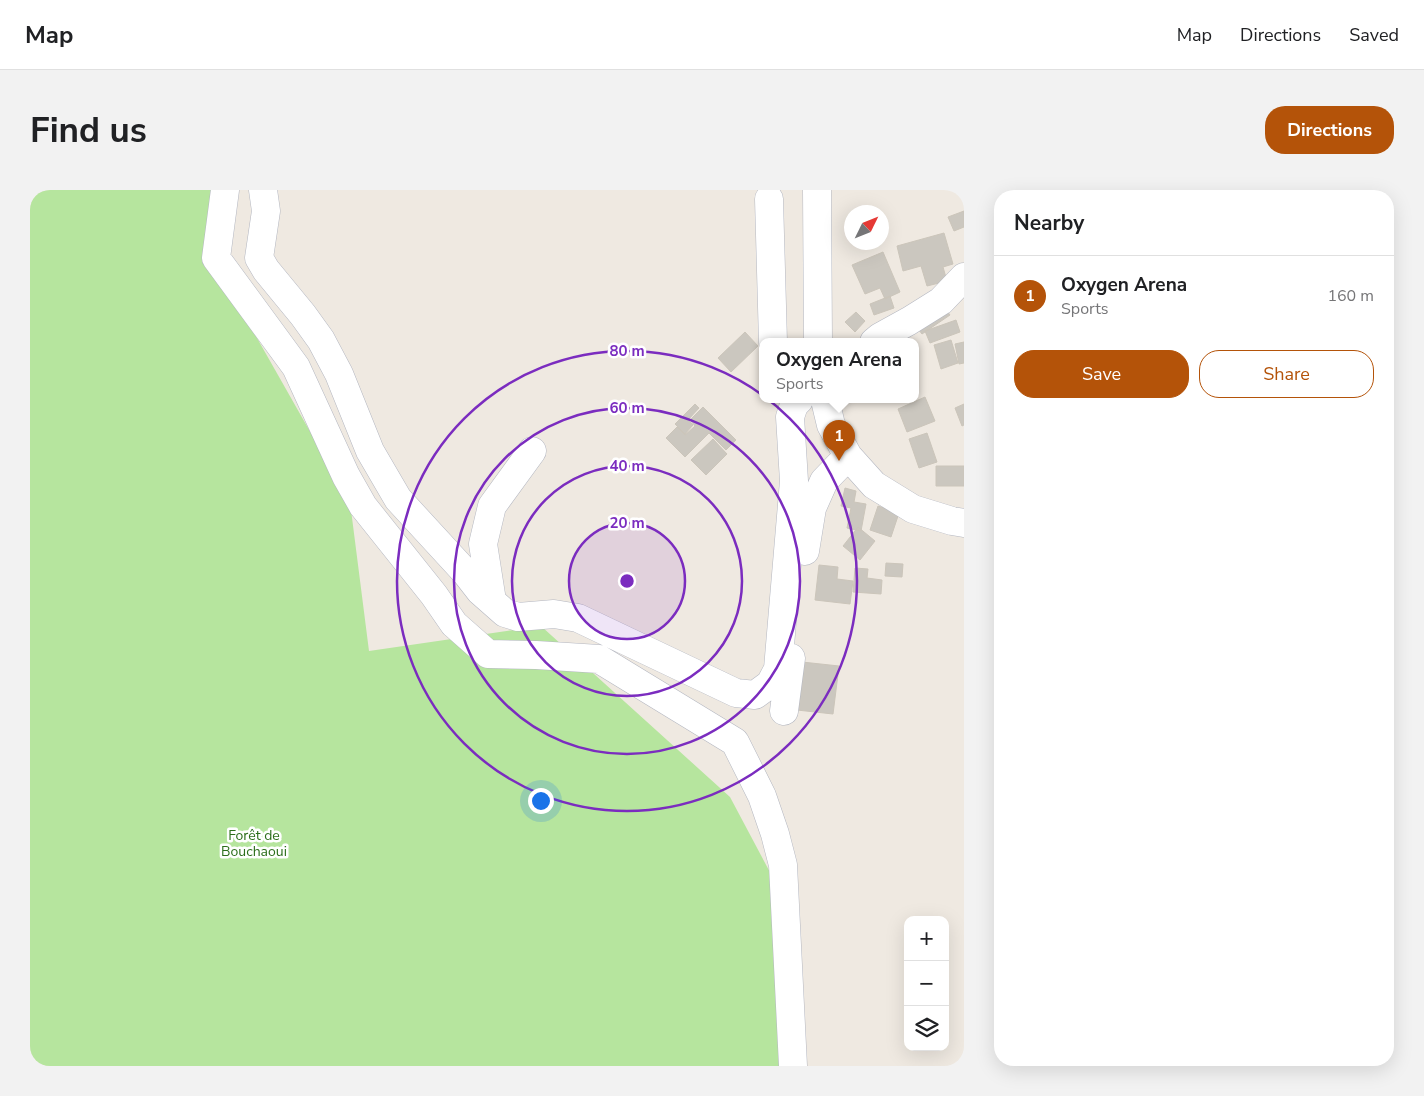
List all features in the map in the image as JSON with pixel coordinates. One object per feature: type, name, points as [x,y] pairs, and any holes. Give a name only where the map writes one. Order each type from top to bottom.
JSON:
[{"type":"street","points":[[225,190],[216,258],[296,366],[346,476],[363,506],[434,595],[454,624],[488,654],[536,654],[599,659],[735,742],[762,796],[783,864],[793,1066]]},
{"type":"street","points":[[263,190],[266,211],[259,258],[266,270],[321,340],[339,374],[370,451],[398,498],[480,591],[505,613],[518,617],[554,614],[578,618],[736,693],[755,695],[770,684],[778,669],[794,481],[790,417],[793,403]]},
{"type":"street","points":[[817,190],[818,338]]},
{"type":"street","points":[[769,199],[773,338]]},
{"type":"street","points":[[879,338],[941,301],[964,277]]},
{"type":"street","points":[[832,408],[848,456],[874,486],[913,510],[952,522],[964,523]]},
{"type":"street","points":[[492,601],[483,544],[492,506],[532,451]]},
{"type":"street","points":[[784,711],[812,508],[824,481],[848,456]]},
{"type":"green space","name":"Forêt de Bouchaoui","points":[[30,190],[215,190],[210,255],[350,502],[369,651],[541,626],[730,797],[789,908],[785,1066],[30,1066]]},
{"type":"building","points":[[964,211],[964,227],[954,231],[948,217]]},
{"type":"building","points":[[944,233],[953,264],[943,267],[947,281],[927,286],[921,266],[903,271],[897,246]]},
{"type":"building","points":[[883,252],[900,292],[885,299],[880,288],[865,294],[852,265]]},
{"type":"building","points":[[890,296],[894,308],[874,315],[870,304]]},
{"type":"building","points":[[941,303],[950,315],[922,334],[913,322]]},
{"type":"building","points":[[856,312],[865,321],[855,332],[845,322]]},
{"type":"building","points":[[956,320],[960,332],[930,343],[925,331]]},
{"type":"building","points":[[745,332],[758,346],[731,372],[718,358]]},
{"type":"building","points":[[951,340],[958,363],[941,369],[934,345]]},
{"type":"building","points":[[964,342],[964,363],[959,364],[955,344]]},
{"type":"building","points":[[925,397],[935,421],[907,432],[898,409],[912,403],[919,403],[919,400]]},
{"type":"building","points":[[695,404],[699,408],[688,420],[693,425],[685,434],[675,424]]},
{"type":"building","points":[[964,404],[964,425],[962,426],[955,408]]},
{"type":"building","points":[[703,407],[736,440],[726,450],[709,433],[685,457],[666,438],[677,427],[685,435],[695,426],[690,420]]},
{"type":"building","points":[[927,433],[937,462],[919,468],[909,439]]},
{"type":"building","points":[[713,439],[727,454],[706,475],[691,460]]},
{"type":"building","points":[[936,466],[964,466],[964,486],[936,486]]},
{"type":"building","points":[[845,488],[856,491],[854,502],[866,504],[861,531],[847,528],[851,508],[841,506]]},
{"type":"building","points":[[878,506],[899,513],[891,537],[870,530]]},
{"type":"building","points":[[858,527],[875,541],[860,560],[843,546]]},
{"type":"building","points":[[886,563],[903,564],[902,577],[885,576]]},
{"type":"building","points":[[819,565],[838,567],[837,579],[853,581],[850,604],[815,600]]},
{"type":"building","points":[[855,568],[868,569],[867,578],[882,580],[881,594],[853,592]]},
{"type":"building","points":[[802,662],[839,666],[833,714],[797,710]]},
{"type":"place","name":"Oxygen Arena","points":[[839,461]]}]
